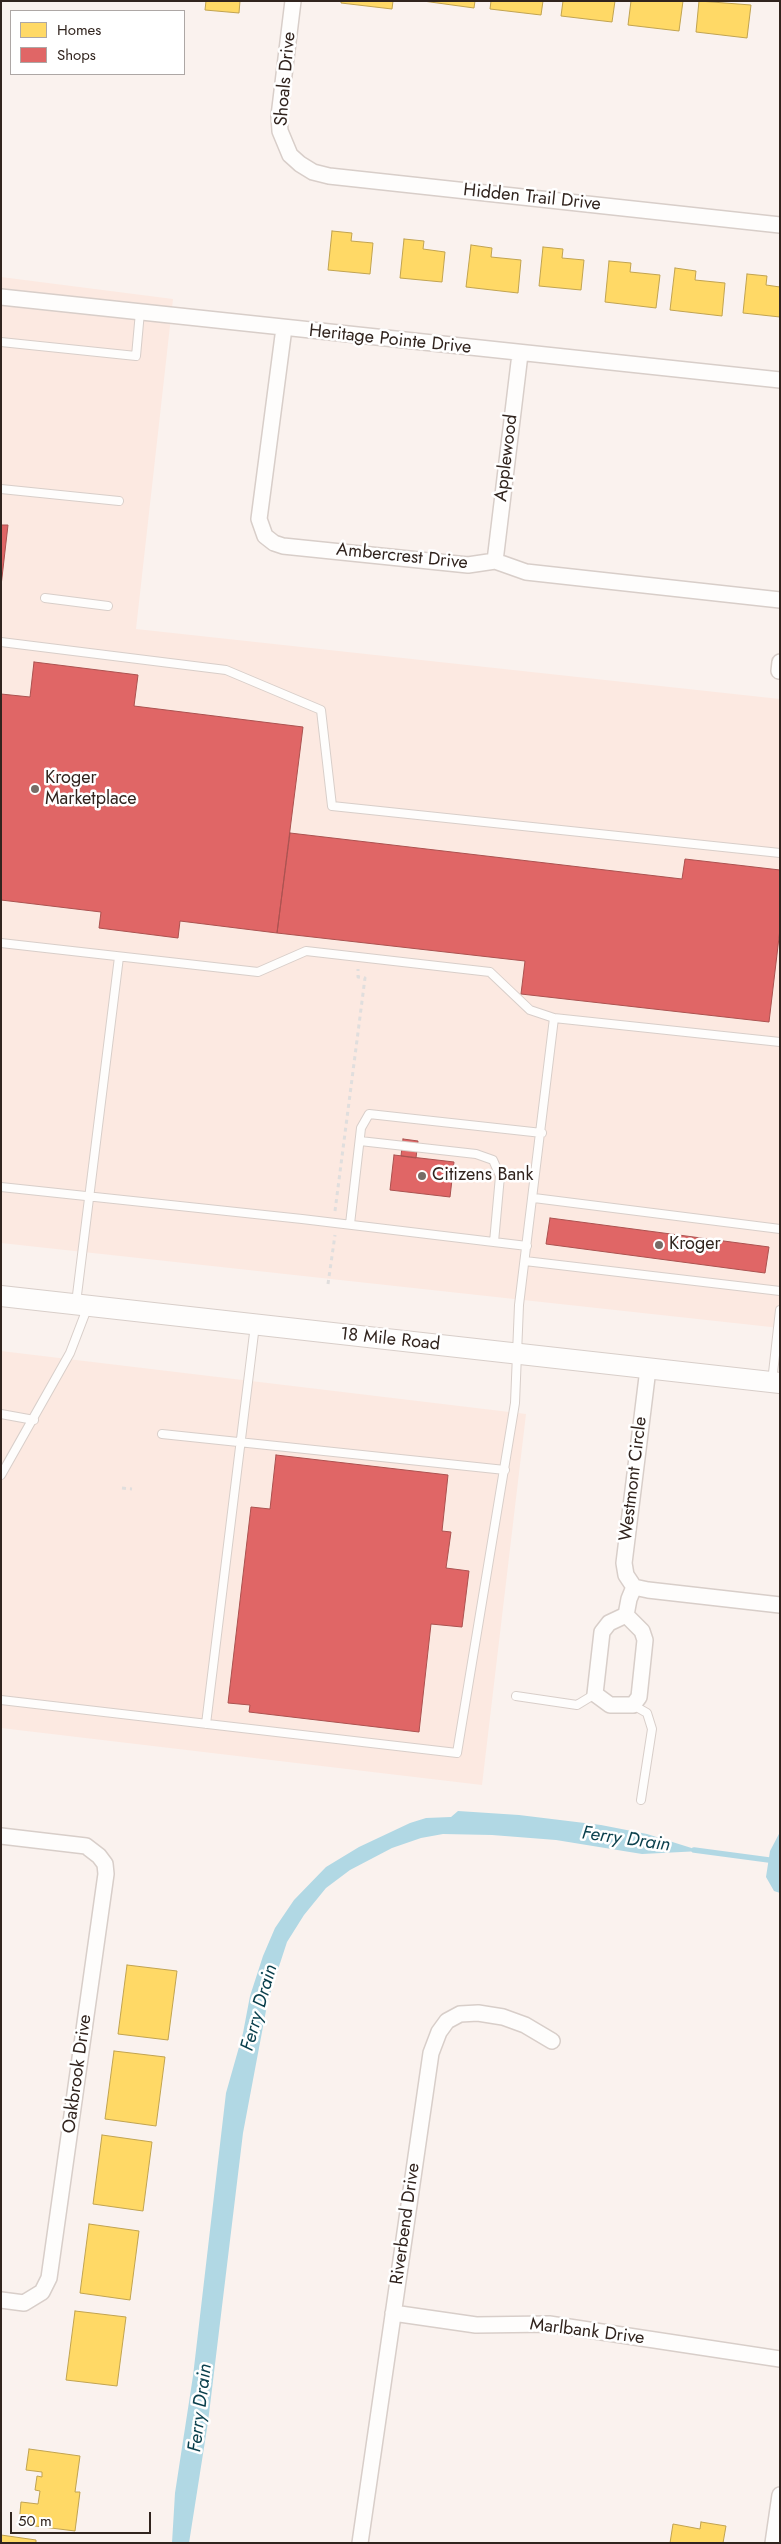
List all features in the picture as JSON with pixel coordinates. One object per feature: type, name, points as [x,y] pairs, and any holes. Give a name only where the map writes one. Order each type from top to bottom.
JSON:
[{"type":"main road","name":"18 Mile Road","points":[[1,1296],[776,1383]]},
{"type":"street","name":"Shoals Drive","points":[[290,154],[282,137],[280,116],[293,1]]},
{"type":"street","name":"Hidden Trail Drive","points":[[290,154],[300,164],[313,172],[329,176],[780,225]]},
{"type":"street","name":"Heritage Pointe Drive","points":[[1,297],[520,354],[780,380]]},
{"type":"street","name":"Ambercrest Drive","points":[[284,328],[259,519],[265,536],[282,546],[468,565],[495,562],[526,572],[780,600]]},
{"type":"street","name":"Applewood","points":[[495,562],[520,354]]},
{"type":"street","name":"Westmont Circle","points":[[634,1587],[626,1575],[624,1562],[648,1369]]},
{"type":"street","points":[[626,1615],[628,1599],[634,1587],[780,1605]]},
{"type":"street","points":[[626,1615],[642,1631],[644,1640],[639,1697],[633,1705],[610,1706],[594,1694],[602,1632],[609,1623],[626,1615]]},
{"type":"street","name":"Oakbrook Drive","points":[[1,1836],[86,1846],[99,1856],[105,1864],[106,1874],[49,2278],[42,2292],[24,2303],[1,2300]]},
{"type":"street","name":"Riverbend Drive","points":[[360,2543],[431,2053],[439,2032],[447,2022],[460,2014],[478,2013],[503,2017],[525,2025],[552,2041]]},
{"type":"street","name":"Marlbank Drive","points":[[393,2313],[467,2324],[550,2324],[780,2359]]},
{"type":"street","points":[[772,2543],[780,2495]]},
{"type":"lane","points":[[1,342],[136,356],[140,312]]},
{"type":"lane","points":[[1,489],[119,501]]},
{"type":"lane","points":[[45,598],[108,606]]},
{"type":"lane","points":[[1,642],[226,670],[321,710],[332,806],[780,853]]},
{"type":"lane","points":[[1,943],[258,972],[306,951],[490,972],[530,1010],[554,1018],[780,1042]]},
{"type":"lane","points":[[1,1475],[34,1420],[70,1353],[82,1306],[88,1196],[119,957]]},
{"type":"lane","points":[[1,1700],[457,1753],[515,1403],[516,1354],[525,1261],[542,1133],[554,1018]]},
{"type":"lane","points":[[350,1224],[361,1128],[369,1114],[542,1133]]},
{"type":"lane","points":[[360,1141],[476,1154],[493,1160],[500,1176],[494,1242]]},
{"type":"lane","points":[[1,1187],[350,1224],[527,1246]]},
{"type":"lane","points":[[534,1198],[780,1229]]},
{"type":"lane","points":[[525,1261],[780,1291]]},
{"type":"lane","points":[[776,1383],[780,1310]]},
{"type":"lane","points":[[206,1724],[255,1325]]},
{"type":"lane","points":[[1,1414],[34,1420]]},
{"type":"lane","points":[[162,1434],[505,1470]]},
{"type":"lane","points":[[516,1696],[577,1705],[594,1694]]},
{"type":"lane","points":[[633,1705],[647,1713],[652,1729],[641,1800]]},
{"type":"path","points":[[335,1212],[365,978],[358,977],[358,969]]},
{"type":"path","points":[[328,1284],[335,1232]]},
{"type":"path","points":[[122,1488],[132,1489]]},
{"type":"shaded area","points":[[1,277],[173,299],[136,629],[780,699],[780,1328],[1,1243]]},
{"type":"shaded area","points":[[1,1351],[526,1414],[482,1785],[1,1728]]},
{"type":"water","name":"Ferry Drain","points":[[458,1811],[519,1815],[601,1825],[647,1834],[701,1851],[642,1854],[556,1840],[492,1835],[443,1834],[421,1838],[392,1848],[350,1870],[326,1888],[304,1915],[287,1942],[268,2000],[243,2133],[208,2422],[189,2543],[172,2543],[175,2493],[193,2376],[226,2093],[243,2033],[250,1996],[263,1956],[275,1928],[294,1900],[326,1867],[359,1847],[410,1823],[426,1818],[451,1817]]},
{"type":"water","points":[[780,1832],[780,1893],[774,1891],[766,1877],[770,1851]]},
{"type":"building: Homes","points":[[206,1],[240,1],[239,13],[205,10]]},
{"type":"building: Homes","points":[[341,1],[393,1],[392,9],[341,3]]},
{"type":"building: Homes","points":[[423,1],[475,1],[474,8]]},
{"type":"building: Homes","points":[[491,1],[543,1],[541,15],[490,9]]},
{"type":"building: Homes","points":[[563,1],[615,1],[612,22],[561,16]]},
{"type":"building: Homes","points":[[631,1],[683,1],[679,31],[628,25]]},
{"type":"building: Homes","points":[[699,1],[751,5],[747,38],[696,32]]},
{"type":"building: Homes","points":[[332,231],[352,233],[351,241],[373,243],[370,274],[328,270]]},
{"type":"building: Homes","points":[[404,239],[424,241],[423,249],[445,252],[442,282],[400,278]]},
{"type":"building: Homes","points":[[471,245],[492,248],[491,257],[521,260],[518,293],[466,287]]},
{"type":"building: Homes","points":[[543,247],[563,249],[562,258],[584,260],[581,290],[539,286]]},
{"type":"building: Homes","points":[[609,261],[631,263],[630,272],[660,275],[656,308],[605,302]]},
{"type":"building: Homes","points":[[675,268],[696,271],[695,280],[725,283],[722,316],[670,310]]},
{"type":"building: Homes","points":[[747,274],[767,276],[766,285],[780,287],[780,317],[743,313]]},
{"type":"building: Homes","points":[[127,1965],[177,1971],[168,2040],[118,2034]]},
{"type":"building: Homes","points":[[114,2051],[165,2057],[156,2126],[105,2119]]},
{"type":"building: Homes","points":[[102,2135],[152,2142],[143,2211],[93,2204]]},
{"type":"building: Homes","points":[[89,2224],[139,2231],[130,2300],[80,2293]]},
{"type":"building: Homes","points":[[75,2311],[126,2317],[117,2386],[66,2380]]},
{"type":"building: Homes","points":[[29,2449],[80,2456],[75,2492],[80,2492],[75,2531],[19,2524],[21,2502],[38,2504],[40,2491],[35,2490],[37,2476],[42,2477],[42,2472],[26,2470]]},
{"type":"building: Homes","points":[[701,2522],[726,2526],[723,2543],[670,2543],[673,2524],[700,2529]]},
{"type":"building: Homes","points":[[1,2535],[36,2540],[36,2543],[1,2543]]},
{"type":"building: Shops","points":[[1,525],[8,525],[1,586]]},
{"type":"building: Shops","points":[[34,662],[138,675],[134,706],[303,727],[277,933],[180,921],[178,938],[99,928],[101,912],[1,900],[1,694],[30,697]]},
{"type":"building: Shops","points":[[290,833],[682,879],[685,859],[780,870],[780,929],[769,1022],[521,994],[525,961],[277,933]]},
{"type":"building: Shops","points":[[403,1139],[418,1141],[416,1158],[401,1156]]},
{"type":"building: Shops","name":"Citizens Bank","points":[[394,1155],[454,1162],[450,1197],[390,1190]]},
{"type":"building: Shops","points":[[550,1218],[769,1247],[765,1273],[546,1244]]},
{"type":"building: Shops","points":[[276,1455],[448,1475],[442,1531],[451,1532],[446,1568],[469,1571],[462,1627],[431,1624],[419,1732],[249,1712],[250,1705],[228,1703],[251,1507],[270,1509]]},
{"type":"waterway","points":[[694,1850],[769,1860]]},
{"type":"place","name":"Kroger Marketplace","points":[[35,789]]},
{"type":"place","name":"Citizens Bank","points":[[422,1176]]},
{"type":"place","name":"Kroger","points":[[659,1245]]}]
